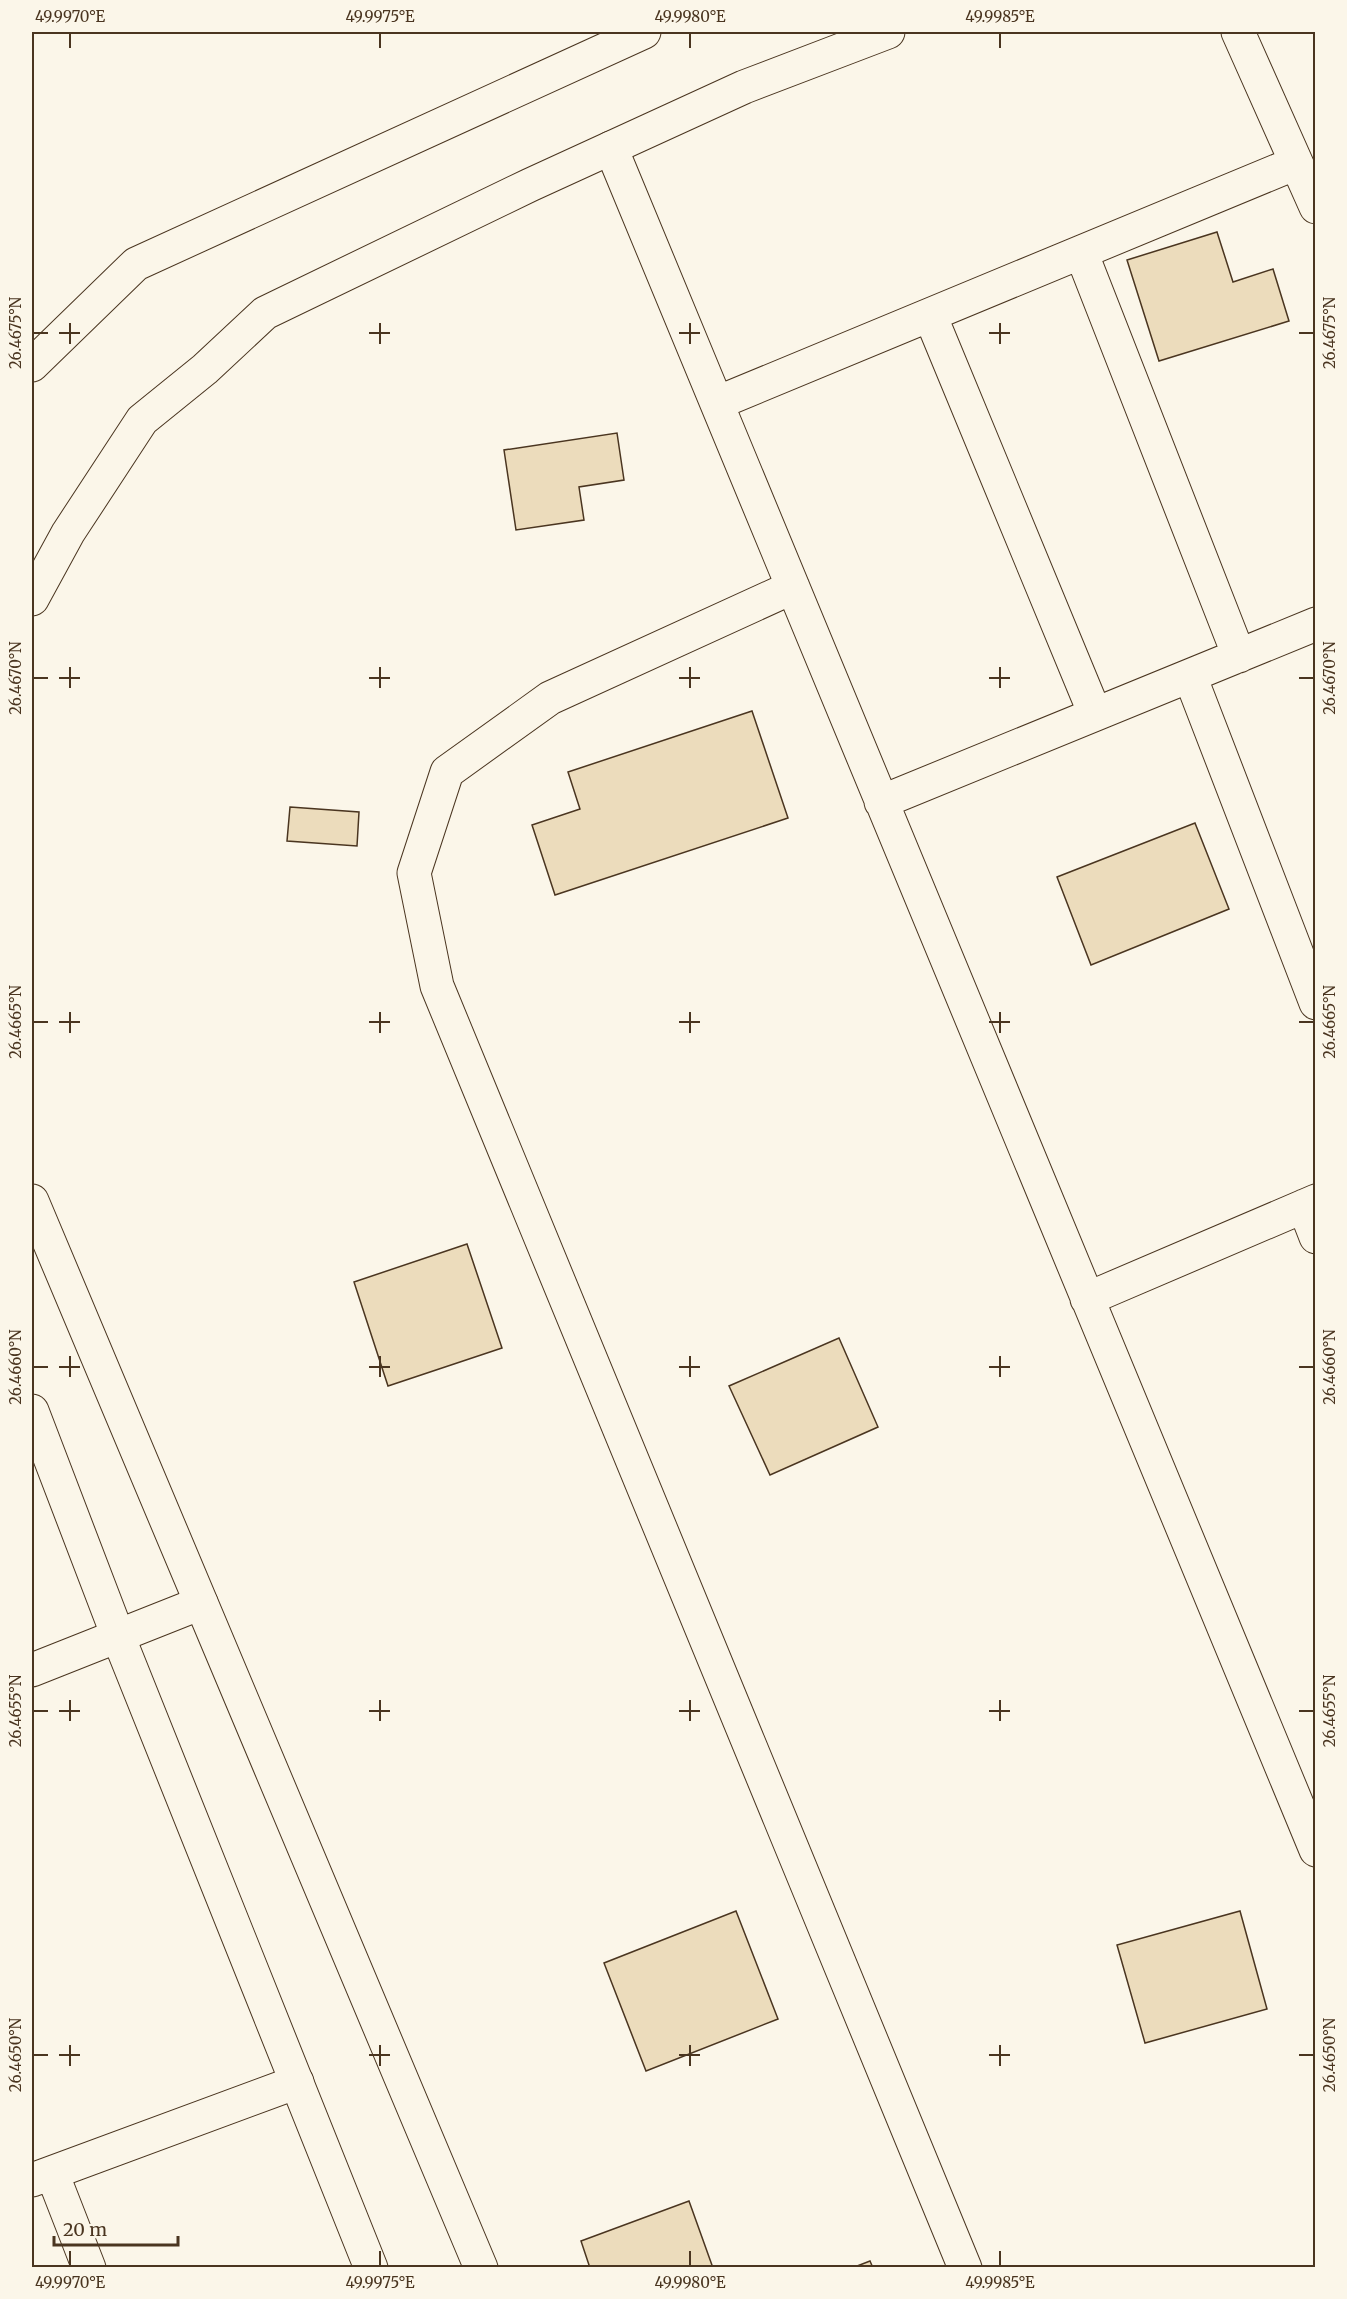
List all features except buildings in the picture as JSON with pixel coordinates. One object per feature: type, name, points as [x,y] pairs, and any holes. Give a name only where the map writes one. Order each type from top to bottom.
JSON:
[{"type":"street","points":[[32,364],[135,264],[644,32]]},
{"type":"street","points":[[32,599],[68,533],[142,420],[205,369],[265,313],[744,87],[888,32]]},
{"type":"street","points":[[1238,32],[1316,207]]},
{"type":"street","points":[[611,148],[1087,1299],[1305,1793],[1316,1850]]},
{"type":"street","points":[[717,404],[1296,163]]},
{"type":"street","points":[[1081,252],[1239,656]]},
{"type":"street","points":[[930,315],[1095,714]]},
{"type":"street","points":[[793,587],[550,698],[447,772],[414,873],[437,986],[964,2268]]},
{"type":"street","points":[[881,802],[1316,624]]},
{"type":"street","points":[[1190,676],[1316,1003]]},
{"type":"street","points":[[32,1202],[481,2268]]},
{"type":"street","points":[[1087,1299],[1310,1203],[1316,1237]]},
{"type":"street","points":[[32,1411],[118,1636],[371,2268]]},
{"type":"street","points":[[32,1670],[201,1603]]},
{"type":"street","points":[[89,2268],[42,2176],[297,2082]]}]
